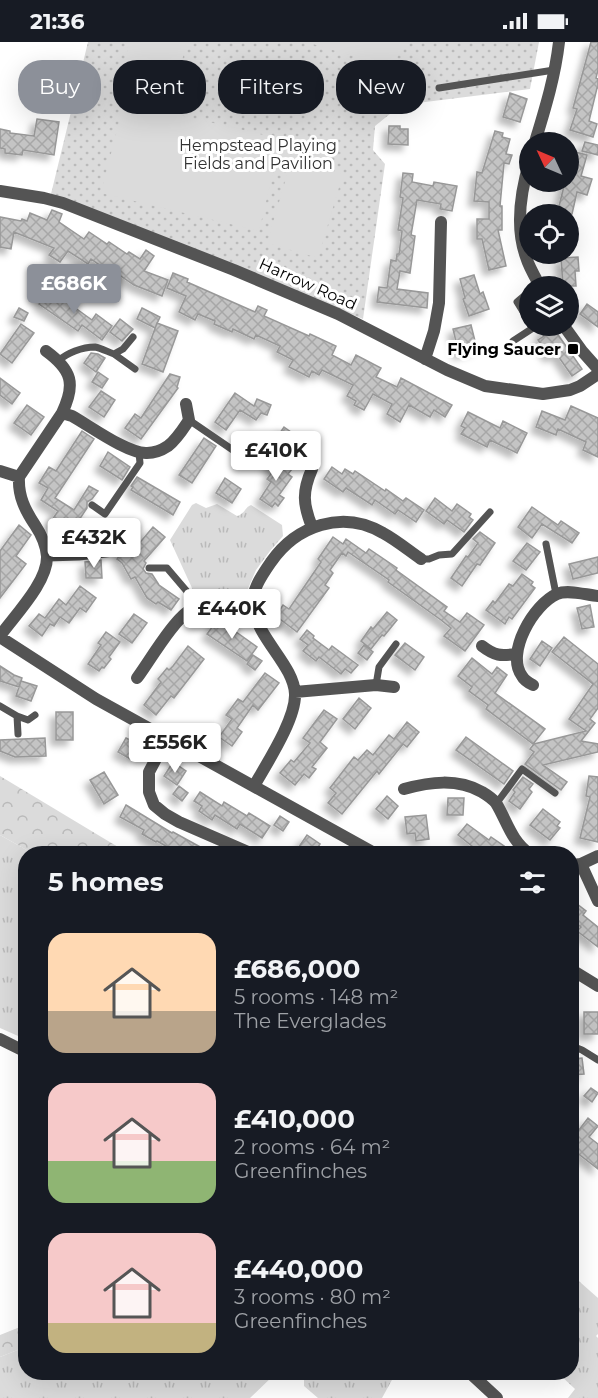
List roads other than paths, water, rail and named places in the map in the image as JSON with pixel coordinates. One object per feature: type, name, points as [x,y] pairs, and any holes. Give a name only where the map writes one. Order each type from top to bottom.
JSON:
[{"type":"street","points":[[538,132],[548,100],[559,42]]},
{"type":"street","name":"Harrow Road","points":[[0,191],[44,198],[63,204],[224,266],[338,314],[425,359],[485,386],[543,394],[570,390],[598,374]]},
{"type":"street","points":[[522,192],[521,231],[525,255],[532,276]]},
{"type":"street","points":[[425,359],[434,331],[439,303],[441,222]]},
{"type":"street","points":[[571,336],[598,369]]},
{"type":"street","points":[[46,351],[58,361],[70,377],[70,393],[62,413],[19,477],[19,485],[22,502],[43,539],[47,558],[42,576],[35,588],[0,636],[96,699],[362,846]]},
{"type":"street","points":[[62,413],[72,416],[139,453],[155,452],[170,445],[189,420],[186,404]]},
{"type":"street","points":[[312,469],[304,490],[307,513],[312,527]]},
{"type":"street","points":[[0,471],[19,477]]},
{"type":"street","points":[[254,786],[292,712],[295,692],[285,666],[257,623],[252,605],[258,582],[274,557],[291,539],[312,527],[335,523],[361,524],[382,532],[421,559]]},
{"type":"street","points":[[533,685],[521,676],[517,654],[520,639],[529,623],[543,604],[556,594],[568,592],[598,596]]},
{"type":"street","points":[[137,678],[187,612],[194,608],[212,606],[252,605]]},
{"type":"street","points":[[482,646],[500,656],[517,654]]},
{"type":"street","points":[[295,692],[376,685],[394,687]]},
{"type":"street","points":[[167,738],[148,772],[149,792],[154,805],[179,822],[234,846]]},
{"type":"street","points":[[404,789],[435,782],[475,788],[492,798],[520,846]]},
{"type":"street","points":[[579,864],[598,856]]},
{"type":"street","points":[[579,870],[598,901]]},
{"type":"street","points":[[579,974],[598,986]]},
{"type":"street","points":[[0,1039],[18,1048]]},
{"type":"street","points":[[478,1380],[497,1398]]},
{"type":"lane","points":[[439,88],[554,70]]},
{"type":"lane","points":[[513,341],[520,336]]},
{"type":"lane","points":[[114,354],[123,349],[133,337]]},
{"type":"lane","points":[[58,361],[79,350],[95,347],[114,354],[135,369]]},
{"type":"lane","points":[[189,420],[246,459]]},
{"type":"lane","points":[[92,505],[105,514],[140,463],[139,453]]},
{"type":"lane","points":[[421,559],[452,554],[490,512]]},
{"type":"lane","points":[[546,544],[556,594]]},
{"type":"lane","points":[[47,558],[114,553]]},
{"type":"lane","points":[[149,568],[167,568],[190,595],[194,608]]},
{"type":"lane","points":[[376,685],[379,668],[396,645]]},
{"type":"lane","points":[[0,706],[28,720],[35,715]]},
{"type":"lane","points":[[17,716],[18,734]]},
{"type":"lane","points":[[496,804],[522,769],[555,793]]},
{"type":"lane","points":[[579,1049],[598,1060]]},
{"type":"place","name":"Flying Saucer","points":[[573,349]]},
{"type":"park label","name":"Hempstead Playing Fields and Pavilion","points":[[258,154]]}]
